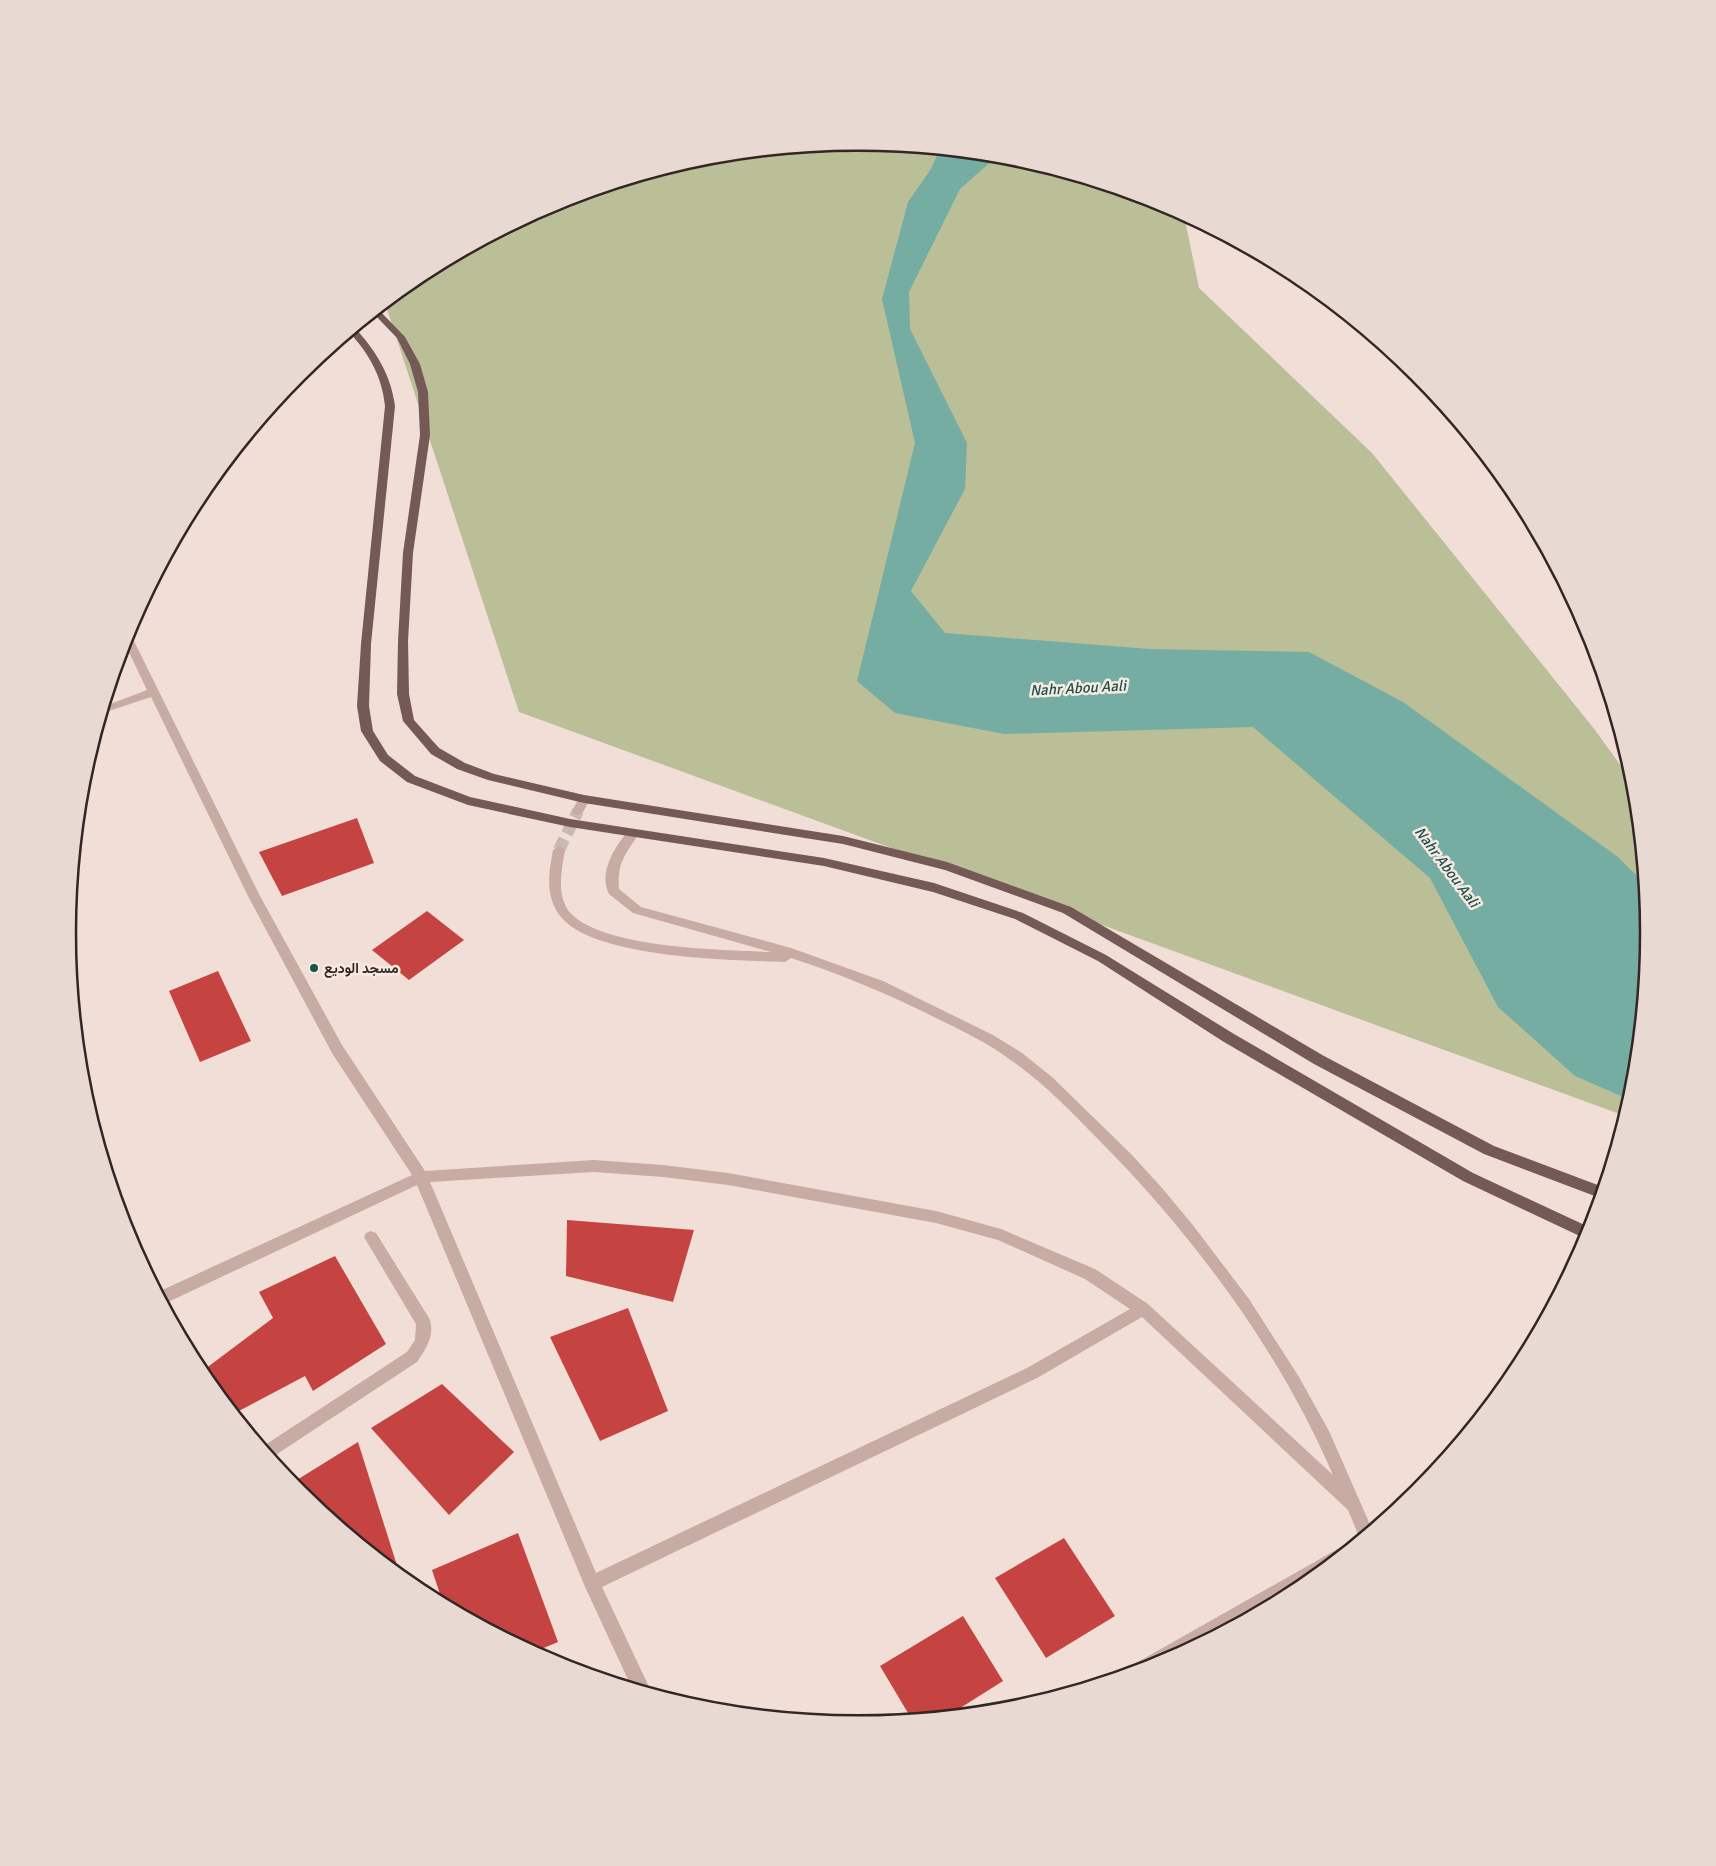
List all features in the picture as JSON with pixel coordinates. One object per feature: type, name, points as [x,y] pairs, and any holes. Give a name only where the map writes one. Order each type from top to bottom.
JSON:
[{"type":"main road","points":[[380,315],[401,337],[415,364],[423,392],[424,435],[408,553],[403,641],[403,694],[409,721],[435,751],[461,766],[492,777],[584,798],[844,840],[947,866],[1067,910],[1319,1060],[1489,1150],[1596,1190]]},
{"type":"main road","points":[[356,334],[367,346],[383,372],[389,388],[390,406],[366,644],[363,706],[367,731],[384,758],[411,779],[468,801],[570,823],[824,862],[934,888],[1018,916],[1102,958],[1229,1038],[1468,1177],[1581,1230]]},
{"type":"street","points":[[131,647],[254,896],[337,1049],[422,1177],[592,1583],[638,1682]]},
{"type":"street","points":[[110,708],[152,692]]},
{"type":"street","points":[[578,811],[584,798]]},
{"type":"street","points":[[633,833],[617,853],[611,876],[613,891],[637,910],[840,969],[937,1012],[1017,1057],[1061,1093],[1130,1160],[1206,1251],[1286,1371],[1334,1458],[1364,1529]]},
{"type":"street","points":[[559,850],[553,884],[562,911],[568,919],[589,932],[620,941],[693,952],[800,957]]},
{"type":"street","points":[[166,1296],[422,1177],[594,1166],[663,1171],[728,1179],[822,1195],[936,1216],[1001,1235],[1090,1274],[1143,1309],[1353,1504]]},
{"type":"street","points":[[271,1449],[412,1358],[422,1342],[424,1324],[371,1237]]},
{"type":"street","points":[[592,1583],[1032,1373],[1143,1309]]},
{"type":"street","points":[[1200,1636],[1291,1584]]},
{"type":"green space","points":[[858,151],[909,153],[1011,166],[1109,193],[1186,224],[1199,288],[1372,453],[1595,730],[1622,767],[1633,831],[1640,933],[1633,1035],[1625,1086],[1618,1114],[519,712],[387,309],[467,256],[512,232],[559,211],[607,193],[705,166],[807,153]]},
{"type":"water","name":"Nahr Abou Aali","points":[[937,156],[990,163],[960,189],[909,292],[910,329],[967,443],[965,489],[911,591],[945,633],[1150,649],[1309,652],[1403,702],[1618,857],[1637,876],[1640,933],[1638,984],[1633,1035],[1622,1097],[1575,1076],[1498,1007],[1430,878],[1253,727],[1004,734],[895,713],[857,681],[915,443],[882,299],[908,202],[931,169]]},
{"type":"building","points":[[357,818],[374,863],[282,896],[259,852]]},
{"type":"building","points":[[427,911],[464,940],[409,980],[372,950]]},
{"type":"building","points":[[218,971],[251,1041],[200,1062],[169,991]]},
{"type":"building","points":[[567,1220],[694,1230],[673,1302],[566,1276]]},
{"type":"building","points":[[335,1256],[386,1344],[313,1391],[305,1376],[239,1411],[208,1367],[273,1318],[259,1292]]},
{"type":"building","points":[[628,1308],[668,1411],[600,1441],[550,1337]]},
{"type":"building","points":[[442,1384],[514,1452],[449,1515],[371,1428]]},
{"type":"building","points":[[358,1442],[396,1563],[343,1521],[299,1479]]},
{"type":"building","points":[[518,1533],[558,1642],[543,1648],[467,1610],[440,1593],[432,1570]]},
{"type":"building","points":[[1064,1538],[1115,1616],[1046,1658],[995,1578]]},
{"type":"building","points":[[963,1616],[1003,1681],[960,1708],[908,1713],[880,1666]]},
{"type":"tunnel","points":[[559,850],[578,811]]},
{"type":"place","name":"مسجد الوديع","points":[[314,968]]}]
